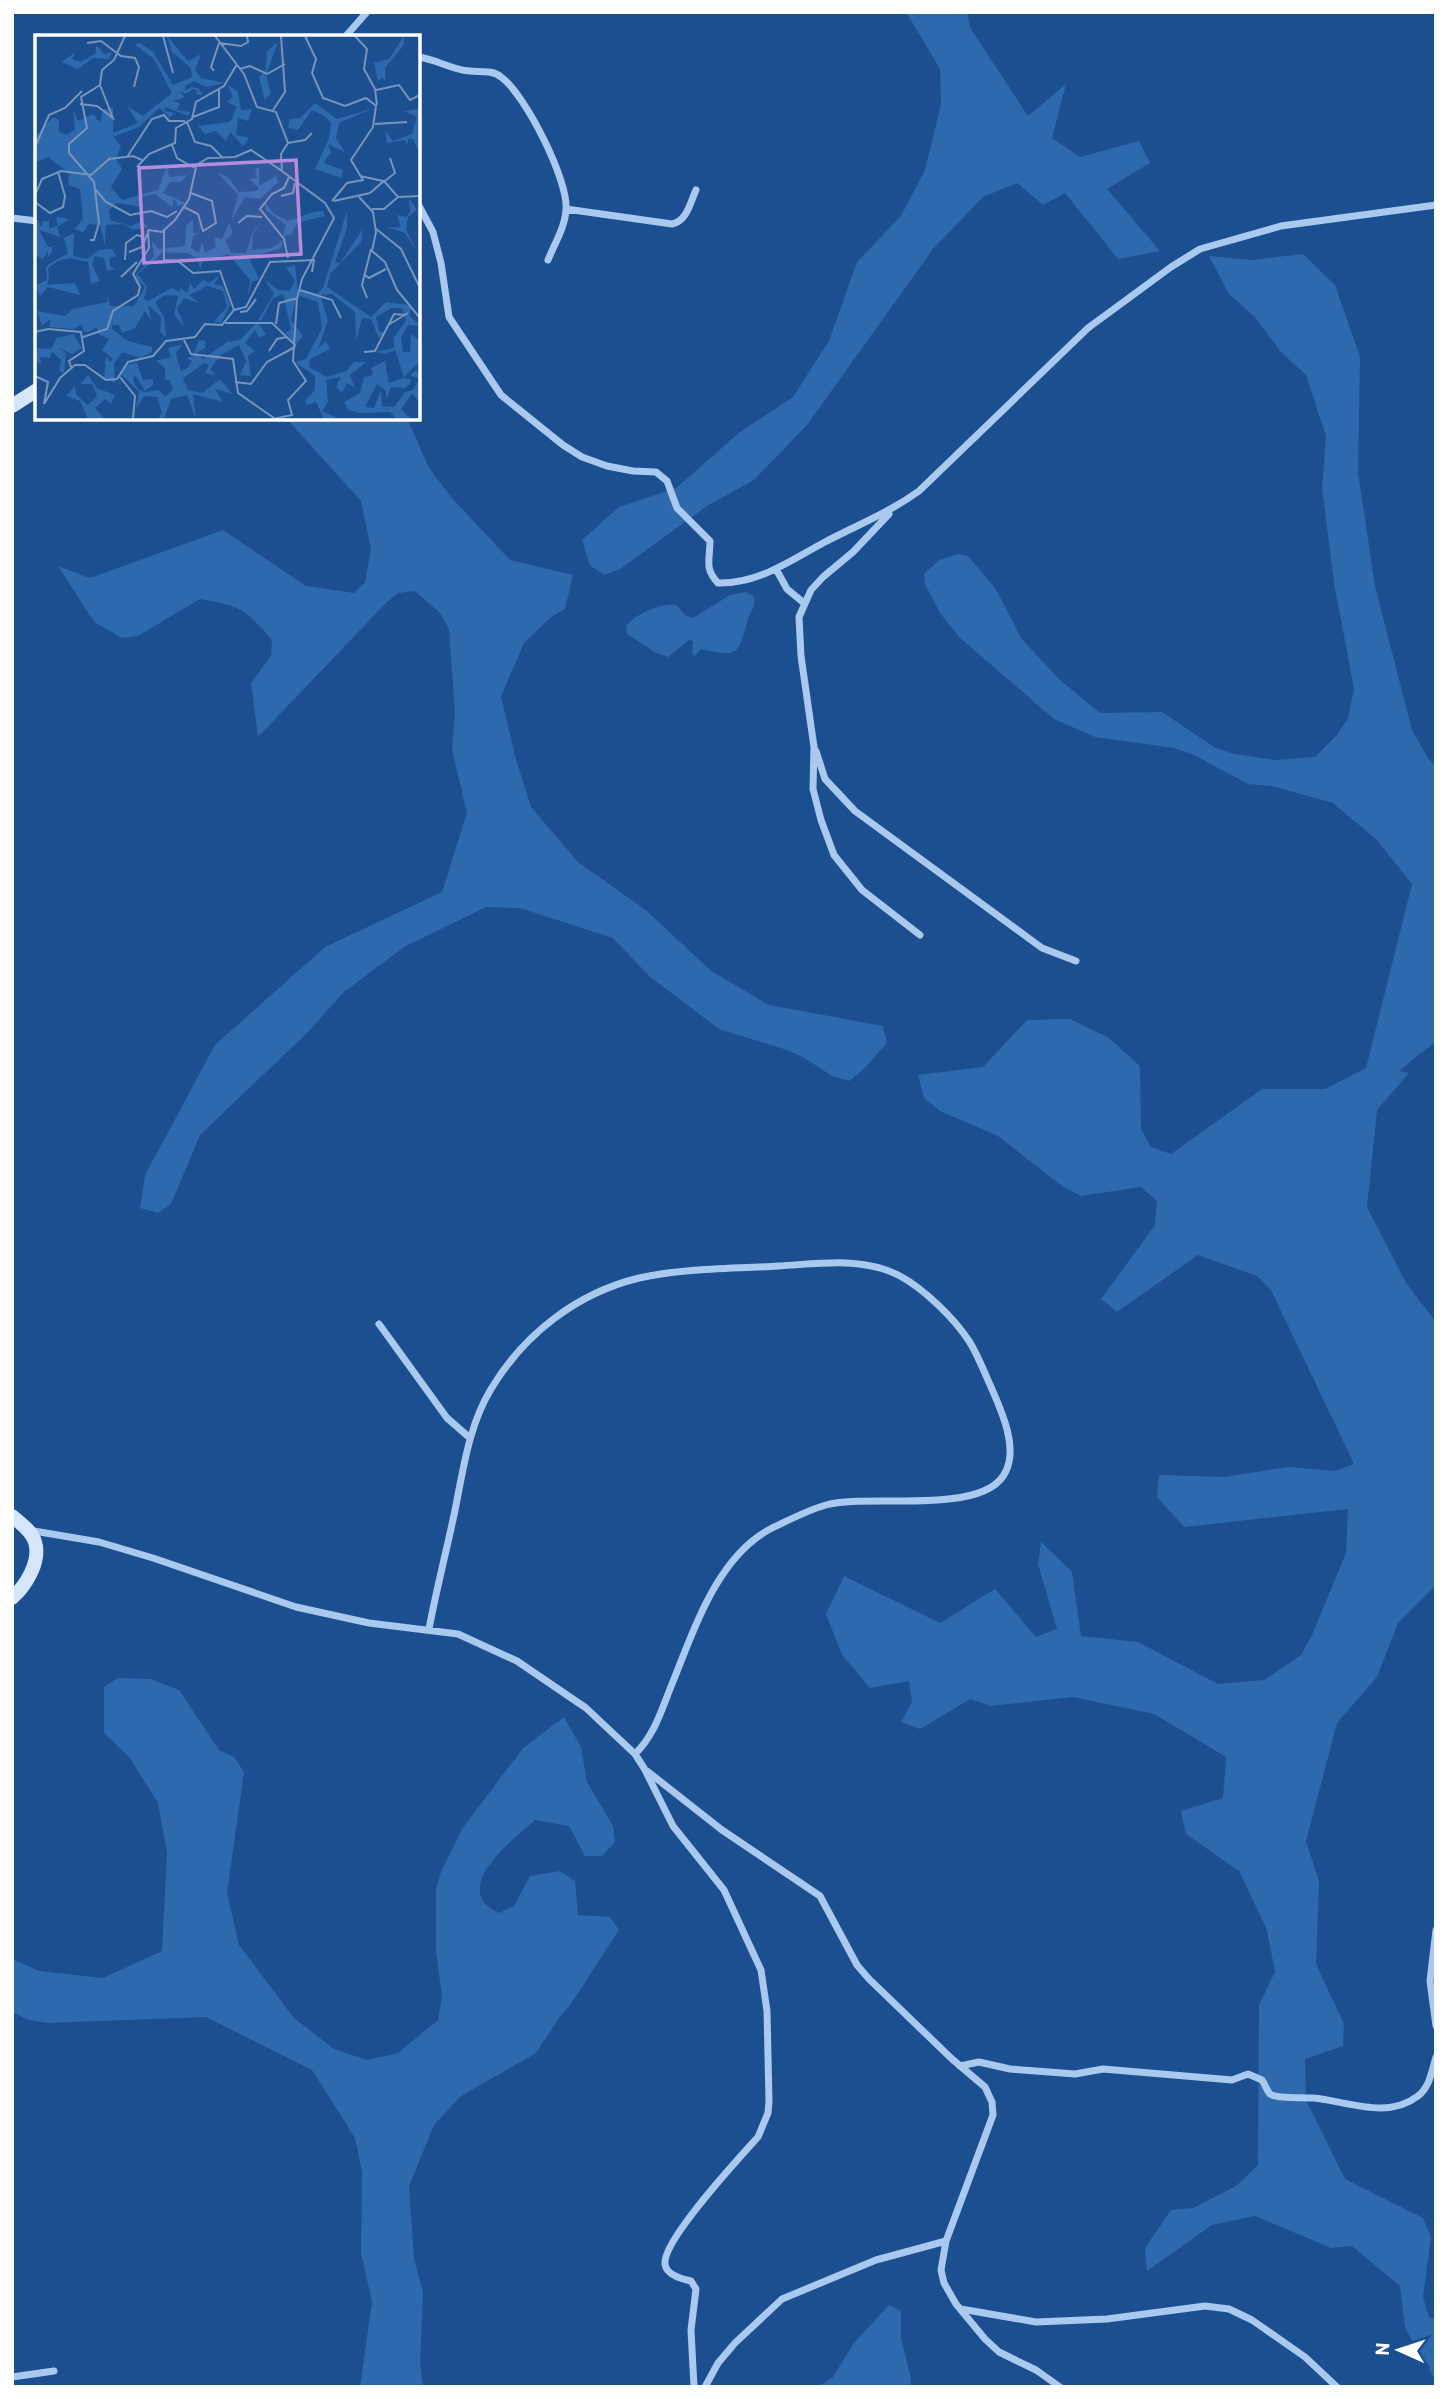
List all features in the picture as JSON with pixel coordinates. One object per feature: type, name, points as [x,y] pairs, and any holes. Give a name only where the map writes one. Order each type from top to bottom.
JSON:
[{"type":"street","points":[[350,35],[367,12]]},
{"type":"street","points":[[420,58],[457,69],[485,71],[501,76],[534,119],[564,189],[566,209],[548,260]]},
{"type":"street","points":[[566,209],[679,222],[684,218],[696,190]]},
{"type":"street","points":[[420,208],[433,232],[441,263],[449,317],[501,395],[582,457],[607,466],[656,472],[661,476],[667,481],[677,508],[710,541],[710,574],[718,583],[731,583],[776,569],[895,508],[919,491],[1088,328],[1200,249],[1281,226],[1436,205]]},
{"type":"street","points":[[12,218],[35,221]]},
{"type":"street","points":[[12,406],[35,391]]},
{"type":"street","points":[[895,508],[853,552],[823,577],[804,603],[799,617],[801,656],[814,747],[813,789],[834,855],[862,890],[920,935]]},
{"type":"street","points":[[776,569],[787,589],[804,603]]},
{"type":"street","points":[[814,747],[825,779],[855,811],[1042,948],[1076,961]]},
{"type":"street","points":[[429,1629],[470,1438],[490,1390],[539,1329],[564,1310],[588,1297],[638,1279],[695,1270],[845,1263],[874,1265],[901,1276],[935,1302],[968,1340],[1000,1409],[1011,1454],[1006,1474],[986,1491],[963,1499],[827,1504],[768,1530],[746,1545],[725,1568],[695,1630],[657,1725],[635,1754]]},
{"type":"street","points":[[379,1324],[447,1418],[470,1438]]},
{"type":"street","points":[[12,1516],[35,1542],[32,1571],[12,1598]]},
{"type":"street","points":[[27,1530],[99,1542],[296,1607],[369,1623],[458,1634],[517,1661],[586,1708],[635,1754],[673,1826],[724,1890],[737,1914],[761,1970],[767,2011],[769,2101],[758,2137],[676,2235],[666,2257],[665,2267],[668,2271],[691,2281],[696,2289],[691,2330],[694,2387]]},
{"type":"street","points":[[644,1768],[723,1830],[820,1896],[863,1972],[985,2088],[992,2102],[993,2115],[946,2241],[941,2270],[944,2283],[961,2309],[999,2351],[1036,2370],[1060,2387]]},
{"type":"street","points":[[1436,1930],[1430,1981],[1436,2026]]},
{"type":"street","points":[[960,2066],[979,2062],[1010,2068],[1075,2074],[1103,2069],[1232,2080],[1248,2074],[1262,2080],[1269,2093],[1276,2097],[1317,2098],[1368,2109],[1398,2105],[1418,2096],[1427,2085],[1436,2057]]},
{"type":"street","points":[[705,2387],[718,2362],[782,2299],[876,2260],[946,2241]]},
{"type":"street","points":[[961,2309],[1036,2322],[1107,2319],[1205,2305],[1229,2309],[1252,2320],[1305,2357],[1337,2387]]},
{"type":"street","points":[[12,2377],[54,2371]]},
{"type":"shaded area","points":[[906,12],[967,12],[971,29],[1028,116],[1066,84],[1052,138],[1080,157],[1139,141],[1150,163],[1107,189],[1160,251],[1118,259],[1065,193],[1043,205],[1017,183],[983,197],[933,249],[807,425],[754,480],[707,506],[620,569],[605,575],[590,566],[582,540],[619,507],[676,488],[740,432],[793,397],[829,341],[857,262],[901,216],[925,170],[941,104],[940,69]]},
{"type":"shaded area","points":[[1303,254],[1335,285],[1360,357],[1358,472],[1375,586],[1412,730],[1436,767],[1436,1041],[1399,1071],[1409,1073],[1377,1110],[1367,1207],[1406,1283],[1436,1322],[1436,1585],[1398,1623],[1377,1677],[1337,1723],[1306,1841],[1319,1881],[1316,1964],[1344,2024],[1343,2046],[1305,2059],[1306,2100],[1345,2179],[1423,2218],[1431,2237],[1423,2297],[1429,2317],[1436,2319],[1436,2381],[1405,2328],[1400,2286],[1352,2246],[1331,2248],[1255,2216],[1212,2225],[1147,2271],[1145,2248],[1171,2210],[1193,2208],[1236,2186],[1258,2165],[1259,2005],[1275,1972],[1267,1930],[1239,1871],[1186,1834],[1181,1811],[1223,1798],[1226,1757],[1154,1714],[1073,1697],[991,1706],[970,1699],[920,1729],[901,1722],[912,1702],[909,1681],[870,1688],[842,1655],[826,1614],[844,1576],[940,1623],[995,1589],[1036,1637],[1057,1629],[1038,1564],[1041,1542],[1072,1572],[1081,1636],[1138,1642],[1218,1684],[1264,1680],[1301,1655],[1346,1553],[1348,1509],[1184,1527],[1157,1497],[1159,1475],[1224,1477],[1288,1467],[1334,1471],[1354,1464],[1271,1290],[1257,1276],[1198,1255],[1117,1312],[1101,1299],[1155,1225],[1157,1201],[1141,1187],[1081,1196],[1062,1186],[998,1136],[940,1111],[924,1098],[918,1075],[983,1067],[1027,1020],[1070,1019],[1109,1038],[1140,1066],[1141,1129],[1151,1147],[1171,1154],[1262,1089],[1325,1089],[1366,1068],[1412,884],[1377,840],[1333,803],[1272,786],[1248,784],[1194,755],[1174,748],[1095,737],[1054,719],[960,638],[940,613],[925,584],[924,574],[939,560],[958,554],[968,556],[996,589],[1021,638],[1058,678],[1100,713],[1162,712],[1214,747],[1234,754],[1275,760],[1315,757],[1337,735],[1348,718],[1354,689],[1334,583],[1322,488],[1326,436],[1306,375],[1281,352],[1255,317],[1229,294],[1209,256],[1251,260]]},
{"type":"shaded area","points":[[288,420],[408,420],[429,468],[451,497],[510,560],[573,575],[565,609],[551,617],[524,643],[501,696],[515,756],[531,807],[578,862],[647,911],[711,971],[769,1005],[883,1026],[887,1043],[863,1070],[849,1081],[832,1076],[787,1050],[719,1029],[649,976],[613,938],[520,908],[486,907],[404,947],[344,992],[307,1033],[200,1135],[171,1204],[158,1213],[140,1208],[145,1175],[215,1045],[325,947],[442,892],[467,813],[452,750],[455,713],[449,630],[441,614],[415,591],[398,593],[258,737],[251,683],[271,656],[272,640],[248,615],[225,604],[200,599],[138,636],[122,638],[94,622],[58,566],[90,578],[223,530],[306,586],[354,593],[365,582],[371,549],[361,501]]},
{"type":"shaded area","points":[[746,592],[754,597],[754,606],[739,646],[730,653],[701,649],[695,656],[692,653],[693,641],[689,640],[668,657],[656,653],[627,634],[626,626],[630,622],[656,608],[676,605],[685,615],[693,618],[730,595]]},
{"type":"shaded area","points":[[118,1678],[150,1679],[179,1690],[219,1750],[234,1757],[244,1772],[227,1893],[239,1945],[294,2018],[334,2049],[367,2060],[398,2053],[438,2020],[442,1996],[436,1952],[436,1889],[441,1872],[462,1829],[523,1748],[564,1717],[581,1747],[587,1782],[613,1826],[615,1842],[602,1856],[585,1856],[569,1826],[535,1820],[495,1858],[481,1881],[480,1893],[485,1904],[499,1913],[514,1906],[530,1876],[560,1871],[575,1881],[578,1915],[610,1917],[619,1930],[536,2053],[461,2096],[434,2125],[409,2186],[414,2258],[423,2292],[420,2362],[423,2387],[360,2387],[372,2302],[361,2253],[362,2172],[355,2138],[312,2070],[206,2017],[47,2023],[29,2020],[12,2012],[12,1959],[39,1971],[103,1978],[162,1951],[167,1853],[158,1803],[130,1758],[104,1733],[104,1687]]},
{"type":"shaded area","points":[[889,2305],[901,2311],[901,2338],[911,2379],[910,2387],[818,2387],[833,2377],[854,2343]]}]
